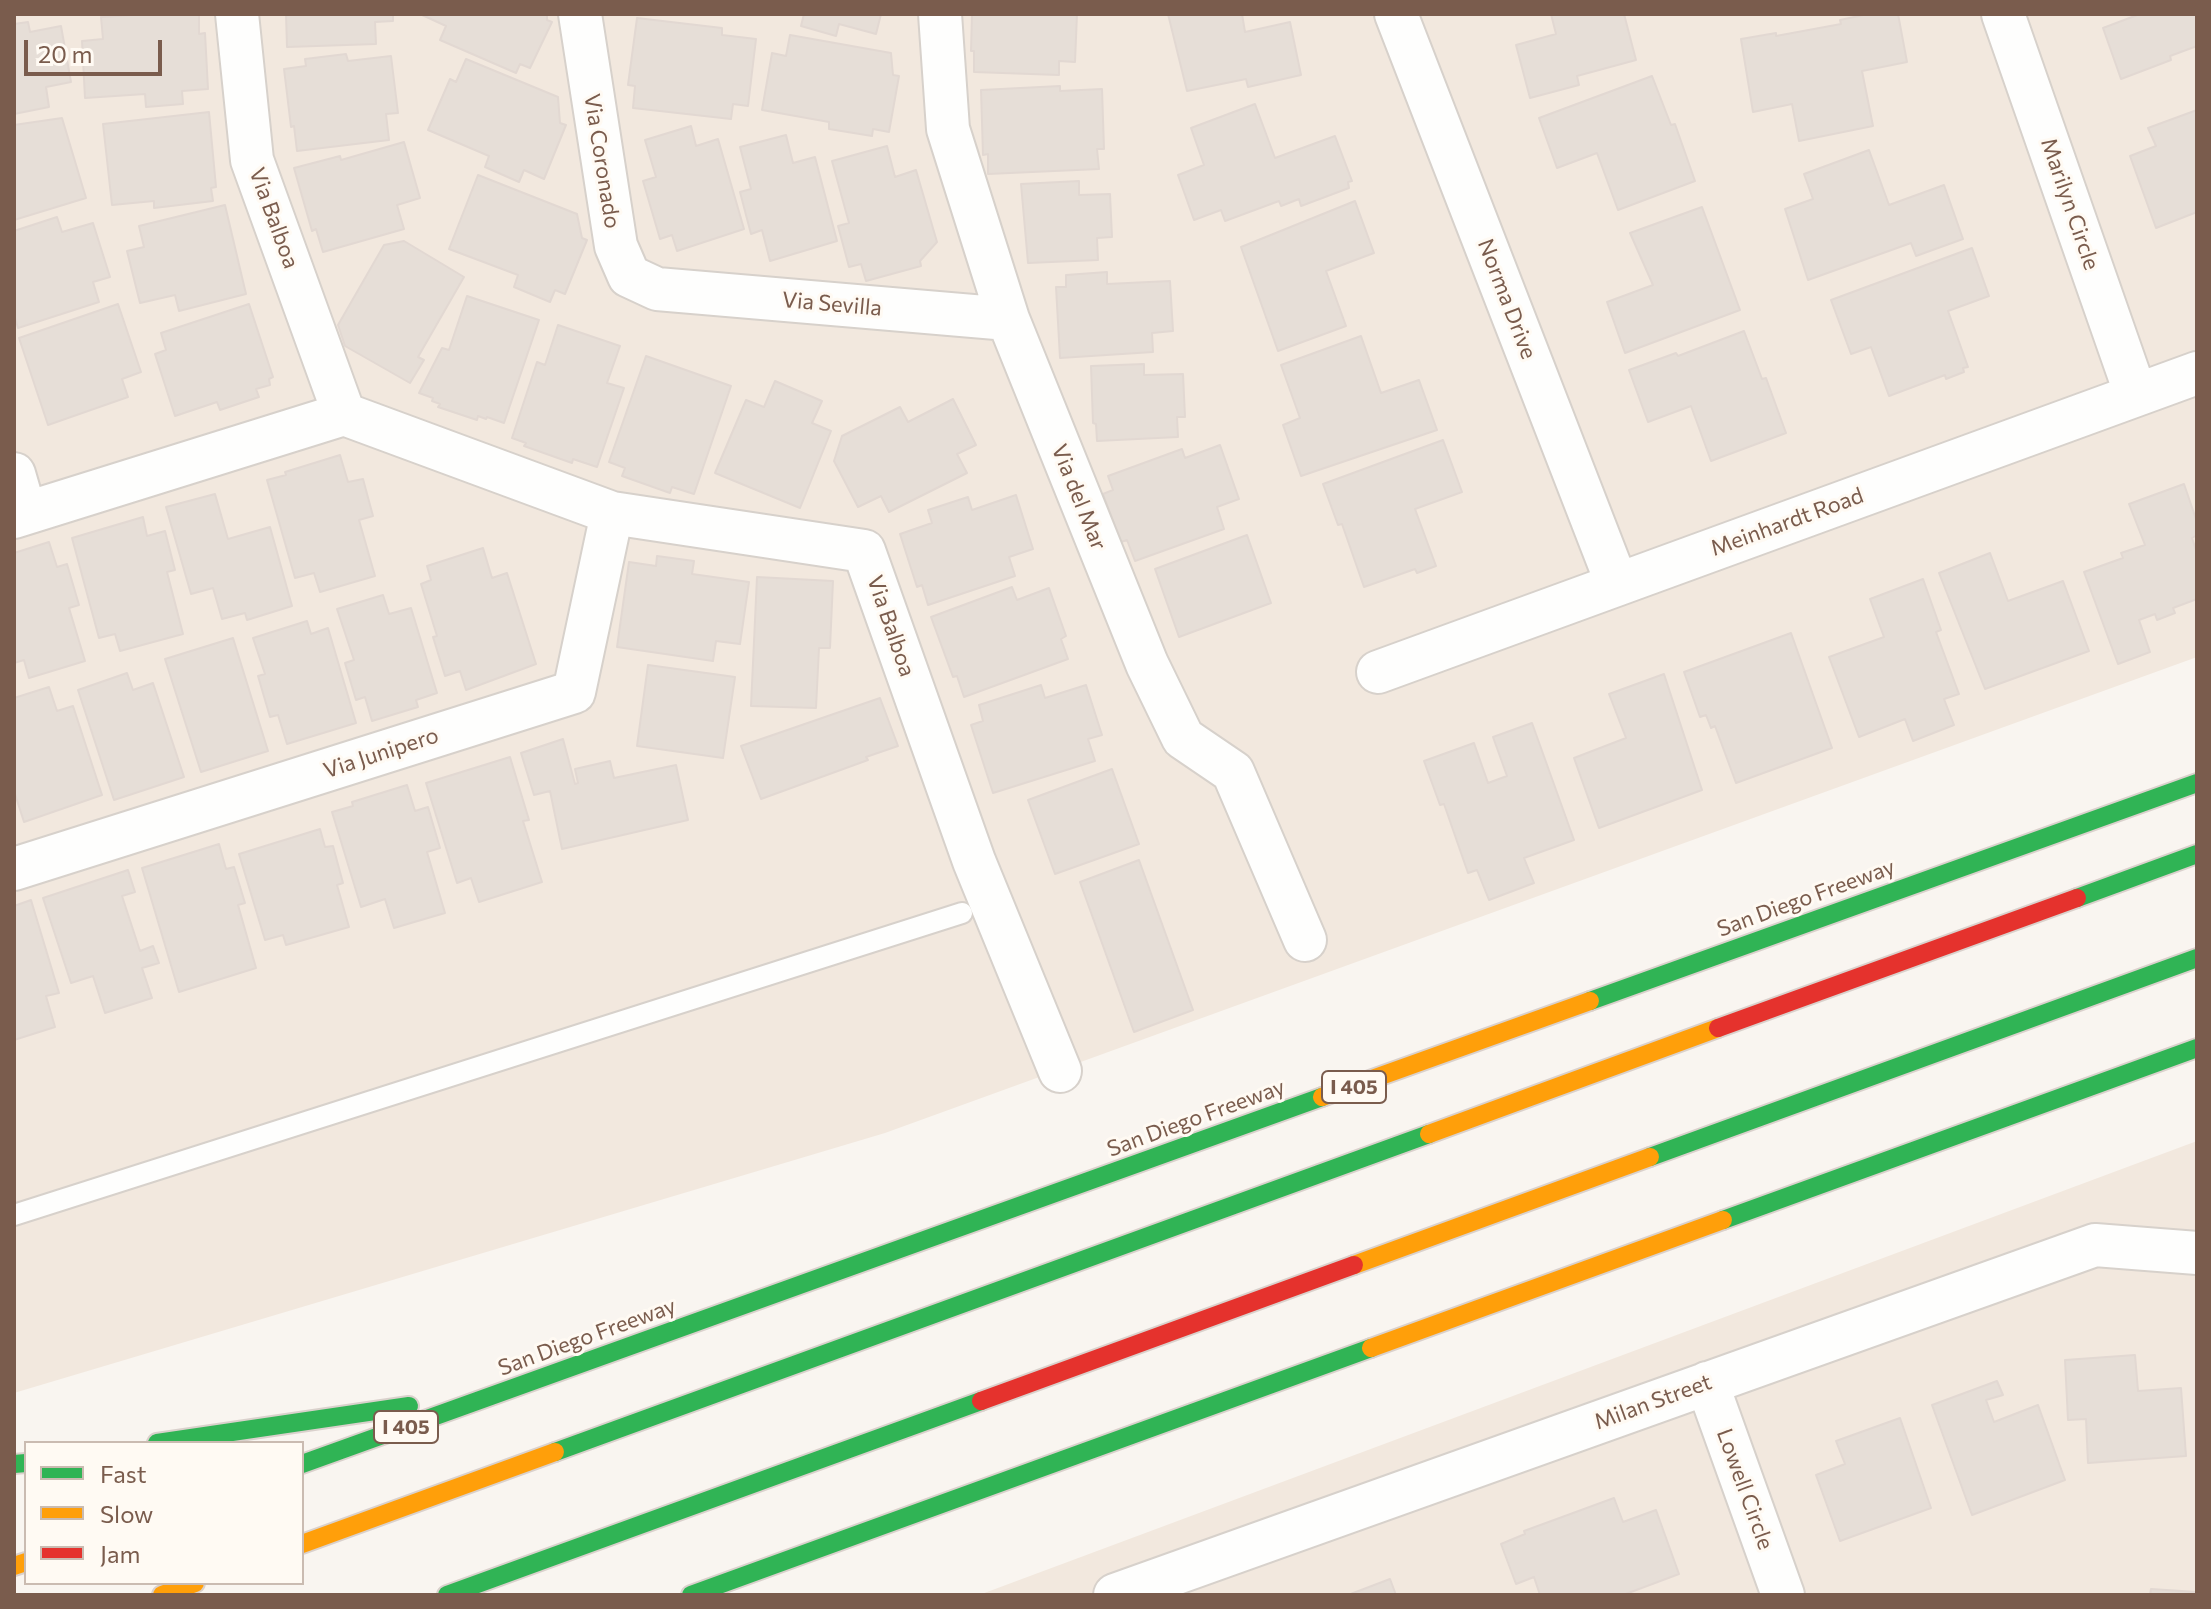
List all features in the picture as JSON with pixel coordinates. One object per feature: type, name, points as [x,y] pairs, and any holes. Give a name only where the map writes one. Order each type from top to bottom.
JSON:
[{"type":"highway","name":"San Diego Freeway","points":[[304,1463],[2197,783]]},
{"type":"highway","points":[[304,1543],[2197,854]]},
{"type":"highway","points":[[447,1595],[2197,958]]},
{"type":"highway","points":[[691,1595],[2197,1048]]},
{"type":"highway","points":[[170,1441],[510,1390]]},
{"type":"highway","points":[[162,1595],[190,1585]]},
{"type":"street","name":"Via Balboa","points":[[237,14],[252,160],[344,414],[612,513],[864,551],[974,861],[1060,1071]]},
{"type":"street","name":"Via Coronado","points":[[580,14],[616,246],[629,276],[657,289]]},
{"type":"street","name":"Via del Mar","points":[[940,14],[948,129],[1008,319],[1147,664],[1183,738],[1233,772],[1305,940]]},
{"type":"street","name":"Norma Drive","points":[[1396,14],[1617,584]]},
{"type":"street","name":"Marilyn Circle","points":[[2003,14],[2136,395]]},
{"type":"street","name":"Via Sevilla","points":[[657,289],[1008,319]]},
{"type":"street","name":"Meinhardt Road","points":[[1378,672],[2197,373]]},
{"type":"street","points":[[18,501],[344,414]]},
{"type":"street","name":"Via Junipero","points":[[14,869],[574,692],[612,513]]},
{"type":"street","name":"Milan Street","points":[[1115,1595],[1162,1587],[1707,1383],[2095,1245],[2197,1253]]},
{"type":"street","name":"Lowell Circle","points":[[1707,1383],[1783,1595]]},
{"type":"lane","points":[[14,1215],[962,913]]},
{"type":"shaded area","points":[[14,14],[2197,14],[2197,657],[885,1133],[14,1393]]},
{"type":"shaded area","points":[[2197,1141],[2197,1595],[979,1595]]},
{"type":"building","points":[[199,14],[199,34],[205,33],[208,89],[182,91],[183,104],[146,107],[145,94],[85,98],[82,41],[103,39],[101,17]]},
{"type":"building","points":[[286,14],[393,14],[393,21],[375,22],[376,44],[287,47]]},
{"type":"building","points":[[420,14],[547,14],[547,20],[552,22],[530,68],[520,64],[516,73],[440,40],[446,26]]},
{"type":"building","points":[[804,14],[881,14],[876,34],[839,24],[836,36],[801,26]]},
{"type":"building","points":[[972,14],[1077,14],[1075,62],[1059,61],[1059,75],[974,72]]},
{"type":"building","points":[[1168,14],[1242,14],[1245,32],[1290,22],[1301,75],[1248,87],[1246,79],[1187,91]]},
{"type":"building","points":[[1551,14],[1624,14],[1636,60],[1577,76],[1579,85],[1530,98],[1516,45],[1556,34]]},
{"type":"building","points":[[1868,14],[1898,14],[1907,62],[1862,71],[1873,126],[1799,141],[1792,104],[1753,112],[1741,39],[1841,24],[1840,20]]},
{"type":"building","points":[[2140,14],[2197,14],[2197,46],[2170,56],[2171,60],[2121,79],[2103,28]]},
{"type":"building","points":[[637,18],[722,28],[722,35],[756,39],[748,106],[733,104],[731,119],[633,108],[635,86],[628,85]]},
{"type":"building","points":[[28,22],[30,32],[61,26],[71,82],[46,87],[49,107],[14,114],[14,24]]},
{"type":"building","points":[[790,35],[891,53],[893,75],[899,76],[889,132],[873,129],[872,136],[829,129],[829,122],[762,110],[772,53],[786,56]]},
{"type":"building","points":[[346,54],[348,61],[391,56],[398,113],[386,114],[389,140],[297,151],[284,69],[306,66],[305,59]]},
{"type":"building","points":[[466,59],[558,97],[560,123],[566,125],[544,179],[524,170],[519,182],[485,167],[489,156],[428,130],[450,79],[456,82]]},
{"type":"building","points":[[1652,76],[1671,125],[1675,124],[1695,181],[1618,210],[1597,153],[1557,168],[1539,118]]},
{"type":"building","points":[[1060,86],[1060,91],[1102,89],[1104,149],[1097,149],[1099,169],[988,174],[988,154],[983,155],[981,90]]},
{"type":"building","points":[[1255,104],[1275,158],[1335,136],[1352,181],[1348,182],[1349,188],[1301,206],[1299,199],[1281,206],[1279,201],[1225,221],[1221,210],[1194,220],[1178,175],[1204,165],[1191,128]]},
{"type":"building","points":[[2197,110],[2197,212],[2156,228],[2130,156],[2156,146],[2148,128]]},
{"type":"building","points":[[209,112],[216,187],[211,188],[213,201],[154,208],[154,201],[112,205],[103,124]]},
{"type":"building","points":[[62,118],[86,198],[14,220],[14,125]]},
{"type":"building","points":[[691,126],[696,146],[718,139],[744,229],[677,251],[672,235],[660,239],[643,181],[656,177],[645,140]]},
{"type":"building","points":[[786,135],[793,163],[815,157],[837,241],[770,261],[762,230],[751,234],[740,192],[751,189],[740,147]]},
{"type":"building","points":[[404,142],[420,198],[397,205],[404,229],[323,252],[316,229],[312,231],[294,168],[340,156],[341,160]]},
{"type":"building","points":[[887,146],[895,177],[916,170],[937,242],[920,261],[921,266],[866,281],[861,264],[849,267],[838,226],[849,223],[832,161]]},
{"type":"building","points":[[1869,150],[1889,205],[1944,185],[1963,239],[1916,256],[1911,243],[1808,280],[1785,209],[1813,199],[1804,174]]},
{"type":"building","points":[[478,175],[577,214],[582,238],[587,240],[565,294],[555,290],[550,302],[514,287],[518,275],[449,249]]},
{"type":"building","points":[[1079,181],[1079,195],[1110,194],[1112,237],[1097,238],[1098,260],[1028,263],[1021,184]]},
{"type":"building","points":[[1355,201],[1374,253],[1326,271],[1346,326],[1278,351],[1241,247]]},
{"type":"building","points":[[225,205],[246,294],[179,311],[175,295],[140,303],[127,251],[144,247],[139,226]]},
{"type":"building","points":[[1702,207],[1740,310],[1625,353],[1607,302],[1653,285],[1630,233]]},
{"type":"building","points":[[57,217],[62,232],[93,223],[110,277],[93,282],[99,302],[18,328],[14,315],[14,231]]},
{"type":"building","points":[[404,241],[464,277],[418,357],[424,360],[410,383],[345,346],[338,325],[384,245]]},
{"type":"building","points":[[1972,248],[1989,296],[1948,311],[1968,367],[1963,368],[1964,372],[1946,379],[1945,375],[1889,396],[1871,347],[1851,354],[1831,300]]},
{"type":"building","points":[[1107,272],[1107,284],[1170,281],[1173,331],[1152,333],[1153,352],[1060,358],[1056,287],[1066,287],[1066,275]]},
{"type":"building","points":[[467,296],[539,320],[504,423],[478,416],[477,420],[438,407],[440,404],[432,401],[433,398],[419,393],[442,348],[449,350]]},
{"type":"building","points":[[118,304],[141,372],[122,379],[128,397],[48,425],[19,338]]},
{"type":"building","points":[[249,304],[273,377],[269,379],[270,385],[256,389],[259,397],[220,410],[217,402],[175,416],[155,354],[166,350],[161,333]]},
{"type":"building","points":[[558,325],[620,346],[607,383],[624,388],[597,467],[573,459],[572,463],[524,446],[526,443],[512,438],[537,362],[545,365]]},
{"type":"building","points":[[1744,331],[1762,379],[1766,378],[1786,433],[1711,461],[1691,406],[1648,422],[1629,370],[1676,353],[1678,356]]},
{"type":"building","points":[[1361,336],[1381,393],[1419,380],[1437,430],[1301,476],[1283,425],[1300,418],[1281,365]]},
{"type":"building","points":[[646,356],[731,386],[694,494],[672,487],[670,493],[622,476],[625,468],[609,462]]},
{"type":"building","points":[[1144,364],[1144,375],[1183,374],[1185,417],[1177,417],[1178,437],[1097,441],[1096,424],[1093,423],[1091,366]]},
{"type":"building","points":[[775,381],[822,401],[812,423],[831,431],[800,508],[715,473],[746,400],[764,407]]},
{"type":"building","points":[[953,399],[976,445],[957,454],[967,473],[889,512],[881,496],[858,507],[834,461],[842,436],[900,407],[908,422]]},
{"type":"building","points":[[1443,440],[1462,492],[1415,509],[1436,566],[1417,573],[1415,569],[1364,587],[1342,524],[1338,525],[1323,484]]},
{"type":"building","points":[[1220,445],[1239,499],[1217,507],[1224,529],[1135,561],[1127,540],[1121,542],[1103,494],[1113,490],[1108,476],[1182,449],[1185,458]]},
{"type":"building","points":[[340,455],[348,482],[363,479],[373,516],[359,520],[375,576],[320,592],[314,573],[295,578],[267,480]]},
{"type":"building","points":[[2184,484],[2197,522],[2197,535],[2192,538],[2197,553],[2197,599],[2173,608],[2175,613],[2157,620],[2155,614],[2139,620],[2150,652],[2118,664],[2084,572],[2123,558],[2121,553],[2145,545],[2129,504]]},
{"type":"building","points":[[215,494],[228,539],[270,527],[292,606],[247,620],[245,613],[222,619],[213,588],[191,594],[166,507]]},
{"type":"building","points":[[1016,495],[1033,549],[1009,557],[1015,576],[928,605],[922,585],[917,587],[900,534],[932,523],[928,510],[968,497],[972,510]]},
{"type":"building","points":[[143,517],[147,536],[165,531],[175,570],[167,572],[183,634],[120,651],[115,634],[99,638],[72,538]]},
{"type":"building","points":[[1247,535],[1271,603],[1179,637],[1155,569]]},
{"type":"building","points":[[49,542],[57,567],[67,564],[79,605],[69,608],[85,661],[29,678],[24,660],[14,663],[14,553]]},
{"type":"building","points":[[483,548],[492,578],[507,573],[536,664],[466,690],[460,671],[445,676],[421,584],[431,580],[427,566]]},
{"type":"building","points":[[1990,553],[2008,601],[2063,581],[2089,651],[1985,689],[1939,573]]},
{"type":"building","points":[[657,556],[694,561],[692,574],[749,582],[740,644],[716,641],[713,661],[617,647],[629,562],[656,566]]},
{"type":"building","points":[[757,577],[833,581],[830,648],[819,648],[816,708],[751,706]]},
{"type":"building","points":[[1923,579],[1941,630],[1936,632],[1959,694],[1944,699],[1954,725],[1913,741],[1905,719],[1859,737],[1829,657],[1884,637],[1870,599]]},
{"type":"building","points":[[1012,587],[1017,600],[1049,588],[1066,636],[1061,639],[1068,659],[964,697],[957,676],[953,677],[931,617]]},
{"type":"building","points":[[383,595],[389,614],[411,608],[437,693],[416,700],[418,707],[372,721],[365,697],[356,700],[345,663],[354,660],[337,609]]},
{"type":"building","points":[[307,621],[311,634],[328,628],[356,723],[287,744],[278,715],[270,717],[258,676],[265,674],[253,638]]},
{"type":"building","points":[[1791,633],[1832,748],[1736,783],[1715,726],[1711,728],[1706,715],[1700,717],[1684,672]]},
{"type":"building","points":[[233,638],[268,751],[201,772],[165,659]]},
{"type":"building","points":[[648,665],[735,677],[723,758],[637,746]]},
{"type":"building","points":[[127,673],[133,690],[153,683],[184,777],[114,800],[78,690]]},
{"type":"building","points":[[1664,674],[1702,790],[1599,828],[1574,758],[1626,738],[1609,694]]},
{"type":"building","points":[[1041,685],[1045,698],[1086,685],[1102,735],[1088,739],[1095,761],[993,793],[971,725],[983,721],[979,705]]},
{"type":"building","points":[[49,687],[57,711],[73,706],[102,795],[24,822],[14,791],[14,698]]},
{"type":"building","points":[[880,698],[898,746],[761,799],[741,746]]},
{"type":"building","points":[[1532,723],[1574,840],[1524,858],[1534,883],[1489,900],[1477,870],[1468,873],[1444,804],[1440,805],[1424,761],[1474,743],[1488,783],[1507,776],[1493,737]]},
{"type":"building","points":[[563,739],[575,784],[578,783],[575,769],[610,761],[614,778],[676,765],[688,820],[562,849],[550,791],[534,795],[521,753]]},
{"type":"building","points":[[510,757],[529,820],[523,821],[542,882],[479,902],[471,878],[457,883],[426,783]]},
{"type":"building","points":[[1112,769],[1139,844],[1055,874],[1028,800]]},
{"type":"building","points":[[407,785],[415,811],[428,807],[440,848],[427,852],[445,913],[394,928],[385,899],[361,907],[332,812],[353,806],[352,802]]},
{"type":"building","points":[[320,829],[325,847],[333,846],[343,883],[337,885],[349,927],[286,945],[283,935],[265,940],[239,854]]},
{"type":"building","points":[[219,844],[226,869],[234,867],[245,903],[238,905],[256,968],[179,992],[142,868]]},
{"type":"building","points":[[1139,860],[1193,1010],[1134,1032],[1080,882]]},
{"type":"building","points":[[128,870],[135,892],[122,896],[140,951],[153,946],[159,963],[142,968],[152,998],[105,1013],[93,976],[71,983],[43,898]]},
{"type":"building","points":[[31,900],[59,993],[46,996],[55,1027],[14,1040],[14,906]]},
{"type":"building","points":[[2135,1355],[2138,1391],[2181,1388],[2186,1456],[2088,1463],[2086,1419],[2068,1420],[2065,1360]]},
{"type":"building","points":[[1997,1381],[2003,1395],[1986,1400],[1994,1422],[2038,1405],[2065,1480],[1972,1515],[1932,1405]]},
{"type":"building","points":[[1900,1418],[1931,1508],[1840,1541],[1816,1475],[1845,1464],[1836,1441]]},
{"type":"building","points":[[1614,1498],[1623,1522],[1656,1510],[1679,1574],[1623,1595],[1540,1595],[1534,1577],[1516,1584],[1501,1544],[1525,1534],[1524,1531]]},
{"type":"building","points":[[1390,1579],[1396,1595],[1348,1595]]},
{"type":"building","points":[[2151,1589],[2197,1592],[2197,1595],[2150,1595]]},
{"type":"traffic: fast","points":[[1590,1001],[2197,783]]},
{"type":"traffic: fast","points":[[2077,898],[2197,854]]},
{"type":"traffic: fast","points":[[1650,1157],[2197,958]]},
{"type":"traffic: fast","points":[[1723,1220],[2197,1048]]},
{"type":"traffic: fast","points":[[304,1463],[1322,1097]]},
{"type":"traffic: fast","points":[[555,1452],[1429,1134]]},
{"type":"traffic: fast","points":[[691,1595],[1371,1348]]},
{"type":"traffic: fast","points":[[447,1595],[981,1401]]},
{"type":"traffic: fast","points":[[171,1441],[409,1406]]},
{"type":"traffic: fast","points":[[14,1464],[24,1463]]},
{"type":"traffic: slow","points":[[1322,1097],[1590,1001]]},
{"type":"traffic: slow","points":[[1429,1134],[1718,1028]]},
{"type":"traffic: slow","points":[[1354,1265],[1650,1157]]},
{"type":"traffic: slow","points":[[1371,1348],[1723,1220]]},
{"type":"traffic: slow","points":[[304,1543],[555,1452]]},
{"type":"traffic: slow","points":[[14,1566],[24,1563]]},
{"type":"traffic: slow","points":[[162,1595],[190,1585]]},
{"type":"traffic: jam","points":[[1718,1028],[2077,898]]},
{"type":"traffic: jam","points":[[981,1401],[1354,1265]]}]
